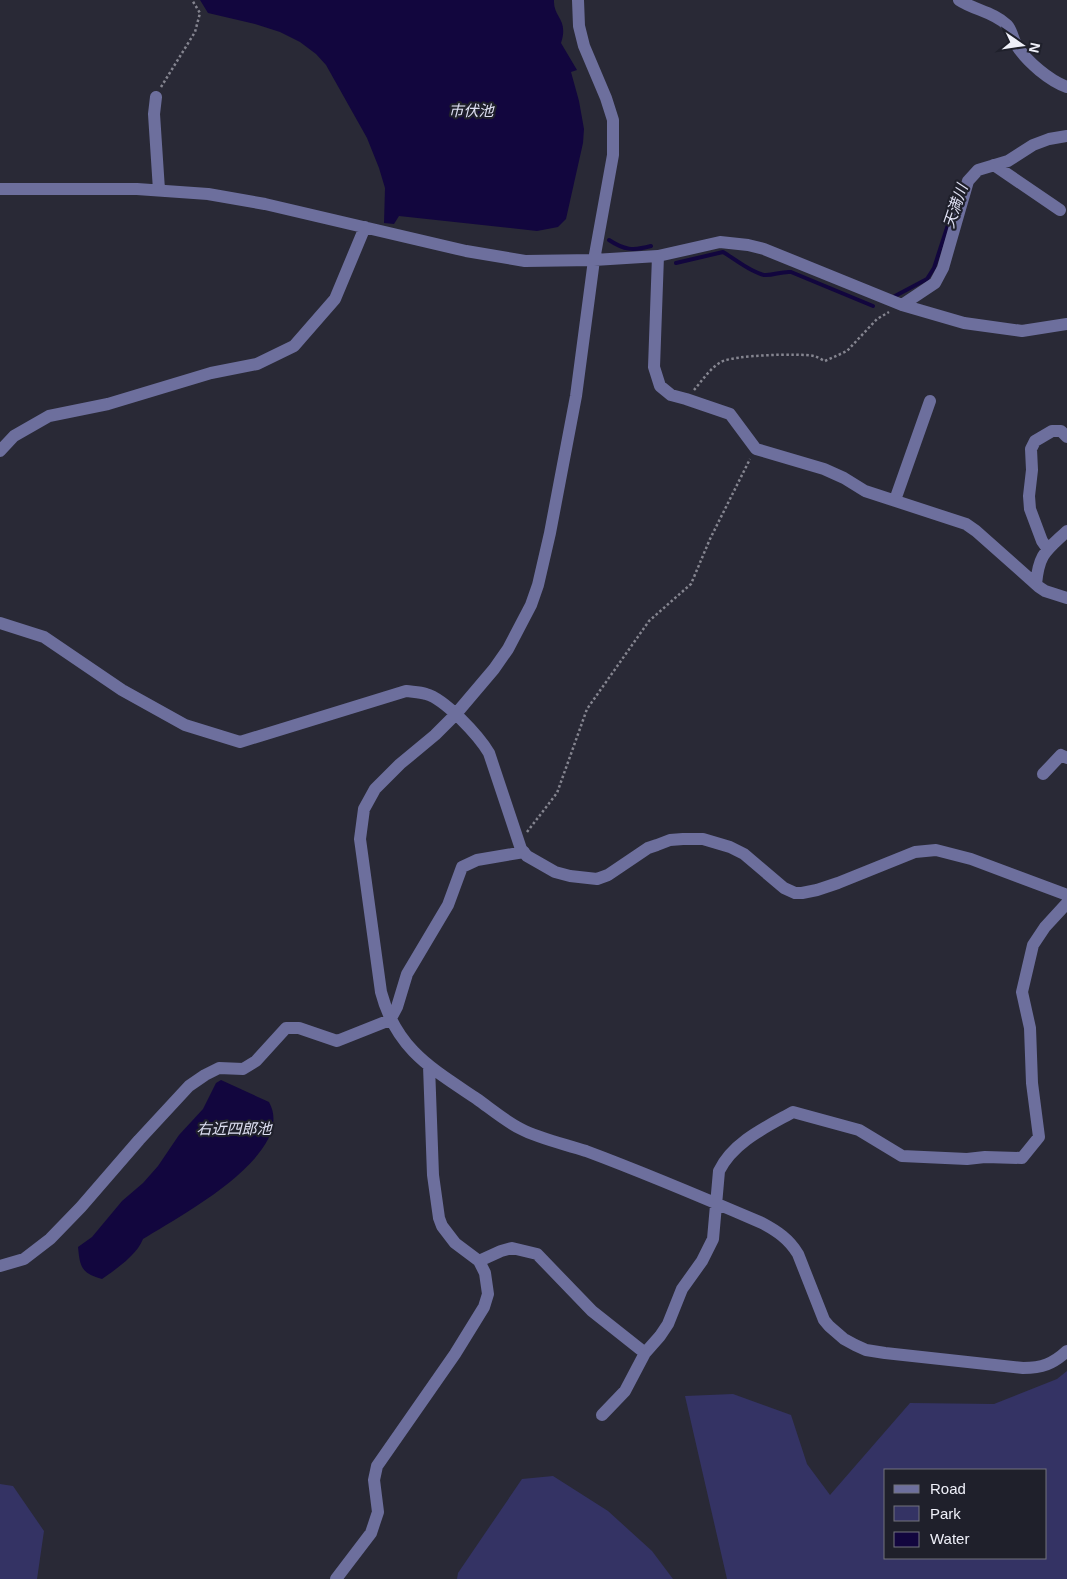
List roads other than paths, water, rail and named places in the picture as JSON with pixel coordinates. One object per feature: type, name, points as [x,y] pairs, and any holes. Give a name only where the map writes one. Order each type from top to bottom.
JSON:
[{"type":"street","points":[[578,0],[579,26],[584,46],[606,98],[612,120],[613,156],[594,260],[576,396],[550,533],[538,585],[531,605],[508,649],[494,669],[455,715],[375,789],[366,804],[362,818],[360,839],[381,992],[390,1020],[406,1044],[429,1066],[521,1129],[585,1151],[762,1223],[779,1232],[798,1254],[824,1320],[836,1333],[855,1345],[866,1350],[886,1353],[1024,1368],[1046,1366],[1067,1351]]},
{"type":"street","points":[[959,0],[970,7],[990,14],[1008,26],[1017,46],[1038,69],[1054,82],[1067,87]]},
{"type":"street","points":[[156,97],[154,114],[159,190]]},
{"type":"street","points":[[902,305],[935,283],[943,268],[968,181],[978,170],[1008,161],[1033,145],[1067,136]]},
{"type":"street","points":[[994,165],[1060,210]]},
{"type":"street","points":[[0,189],[100,188],[208,194],[265,204],[466,250],[525,261],[594,260],[658,256],[720,242],[748,245],[902,305],[964,324],[1022,331],[1067,324]]},
{"type":"street","points":[[0,451],[14,436],[49,416],[108,404],[211,373],[257,364],[294,346],[335,299],[365,227]]},
{"type":"street","points":[[658,256],[654,367],[660,386],[671,395],[730,414],[756,449],[824,469],[844,478],[865,491],[966,524],[1045,591],[1067,598]]},
{"type":"street","points":[[895,500],[930,401]]},
{"type":"street","points":[[1047,548],[1042,541],[1030,509],[1031,449],[1035,441],[1052,431],[1061,431],[1067,437]]},
{"type":"street","points":[[1036,584],[1040,561],[1047,548],[1067,531]]},
{"type":"street","points":[[0,622],[44,637],[122,690],[185,725],[240,742],[406,691],[433,697],[481,740],[489,753],[521,848],[527,856],[555,872],[570,876],[597,879],[608,875],[657,844],[670,840],[703,839],[730,846],[744,854],[784,888],[796,893],[817,890],[838,883],[915,852],[936,850],[970,859],[1067,895]]},
{"type":"street","points":[[1043,774],[1061,755],[1067,758]]},
{"type":"street","points":[[0,1266],[24,1259],[50,1239],[189,1086],[205,1075],[219,1068],[242,1069],[256,1061],[286,1028],[299,1028],[337,1041],[390,1020],[397,1007],[407,974],[448,905],[462,868],[477,860],[521,848]]},
{"type":"street","points":[[602,1415],[625,1391],[645,1353],[668,1324],[682,1289],[709,1249],[713,1238],[719,1171],[724,1161],[738,1146],[755,1134],[793,1112],[859,1130],[902,1156],[967,1159],[985,1157],[1022,1158],[1039,1137],[1032,1083],[1030,1028],[1022,992],[1032,946],[1045,927],[1067,903]]},
{"type":"street","points":[[336,1579],[371,1533],[378,1512],[374,1480],[377,1466],[455,1354],[484,1307],[488,1294],[485,1273],[479,1261],[455,1243],[442,1226],[439,1218],[433,1175],[429,1066]]},
{"type":"street","points":[[479,1261],[512,1248],[537,1254],[592,1311],[645,1353]]},
{"type":"water","name":"市伏池","points":[[200,0],[554,0],[554,6],[563,29],[561,43],[577,70],[571,72],[584,129],[583,143],[566,219],[558,227],[537,231],[399,216],[394,224],[384,223],[385,188],[379,168],[367,138],[326,65],[316,54],[300,42],[280,32],[255,24],[208,13]]},
{"type":"water","name":"右近四郎池","points":[[221,1080],[269,1102],[273,1122],[266,1142],[251,1162],[230,1182],[182,1216],[143,1239],[136,1251],[125,1262],[102,1279],[86,1272],[81,1264],[78,1247],[92,1237],[122,1201],[143,1183],[158,1166],[179,1135],[203,1109],[216,1083]]},
{"type":"waterway","name":"天満川","points":[[895,296],[927,279],[934,268],[956,200]]},
{"type":"waterway","name":"天満川","points":[[609,240],[629,249],[651,246]]},
{"type":"waterway","name":"天満川","points":[[676,263],[723,252],[748,268],[764,275],[791,272],[873,306]]}]
